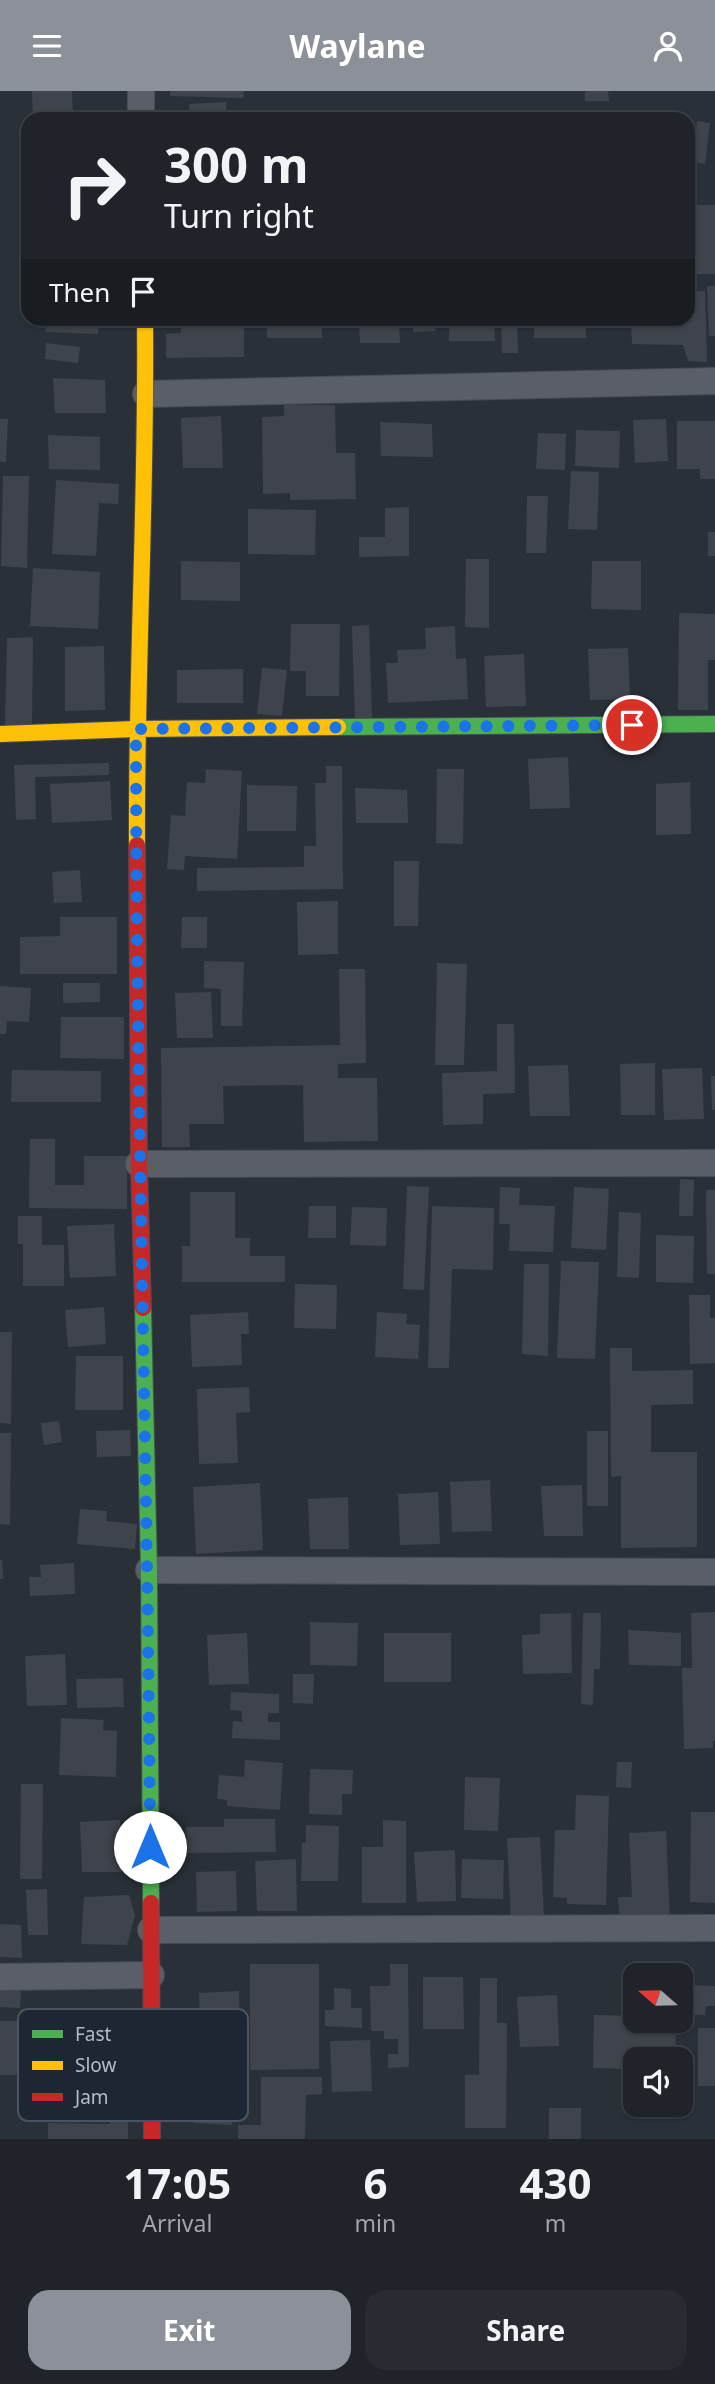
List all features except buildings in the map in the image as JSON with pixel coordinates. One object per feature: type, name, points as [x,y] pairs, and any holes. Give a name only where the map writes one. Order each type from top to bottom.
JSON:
[{"type":"street","points":[[141,91],[141,112]]},
{"type":"street","points":[[145,326],[146,394],[136,729],[139,1164],[149,1570],[151,2009]]},
{"type":"street","points":[[146,394],[715,381]]},
{"type":"street","points":[[0,734],[136,729],[715,724]]},
{"type":"street","points":[[139,1164],[715,1163]]},
{"type":"street","points":[[149,1570],[715,1572]]},
{"type":"street","points":[[151,1930],[715,1928]]},
{"type":"street","points":[[0,1977],[151,1976]]},
{"type":"street","points":[[152,2121],[152,2139]]},
{"type":"traffic: fast","points":[[338,727],[715,724]]},
{"type":"traffic: fast","points":[[143,1308],[149,1570],[151,1903]]},
{"type":"traffic: slow","points":[[137,845],[145,326]]},
{"type":"traffic: slow","points":[[0,734],[136,729],[338,727]]},
{"type":"traffic: jam","points":[[137,845],[139,1164],[143,1308]]},
{"type":"traffic: jam","points":[[151,1903],[151,2009]]},
{"type":"traffic: jam","points":[[152,2121],[152,2139]]},
{"type":"route","points":[[150,1847],[149,1570],[139,1164],[136,729],[632,725]]}]
